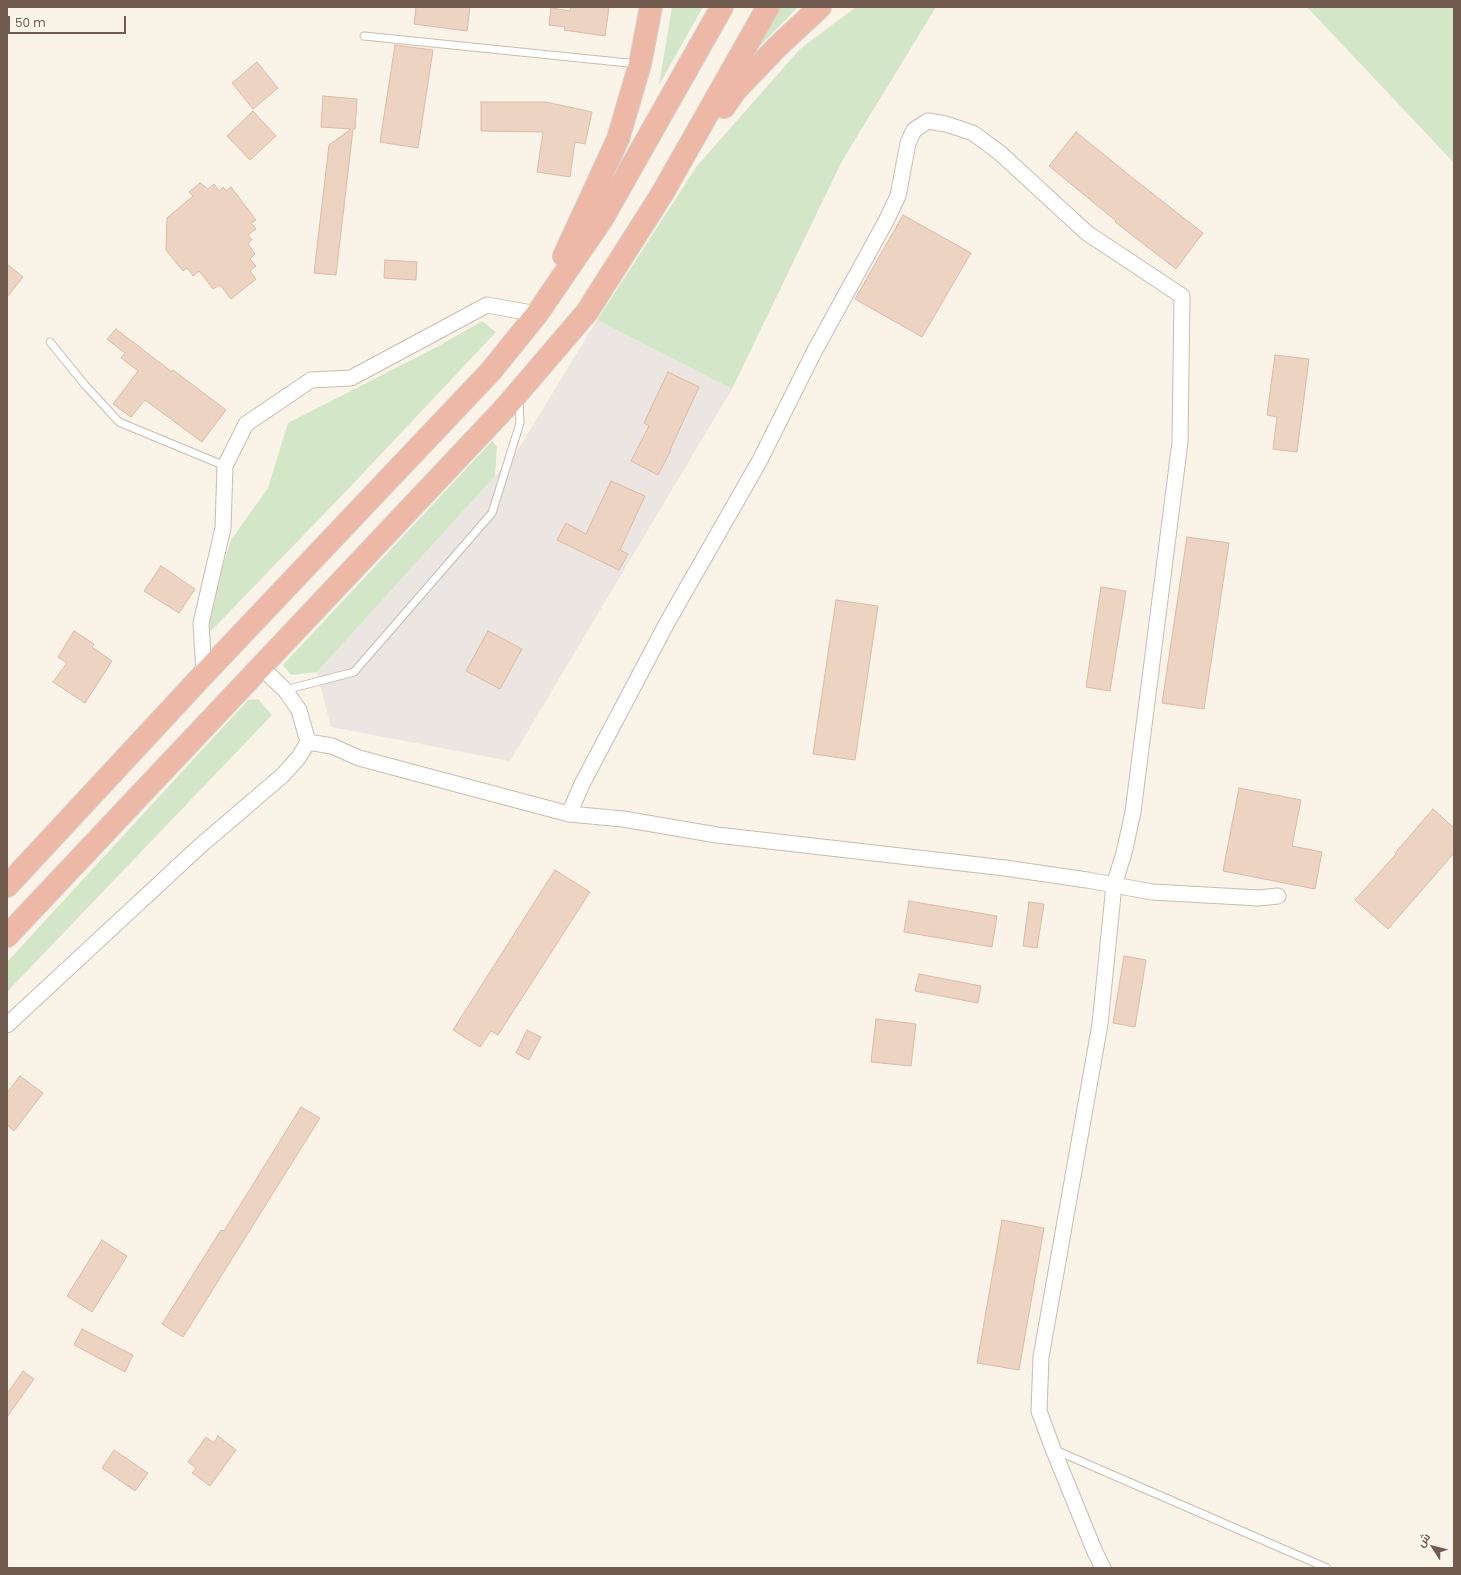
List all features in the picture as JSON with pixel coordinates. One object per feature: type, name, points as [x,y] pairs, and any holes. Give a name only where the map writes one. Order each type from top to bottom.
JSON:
[{"type":"highway","points":[[537,314],[618,139],[640,64],[651,7]]},
{"type":"highway","points":[[7,886],[204,674],[491,371],[537,314],[602,219],[722,7]]},
{"type":"highway","points":[[662,194],[768,7]]},
{"type":"highway","points":[[7,936],[262,667],[518,393],[587,312],[662,194],[735,91],[777,47],[820,7]]},
{"type":"street","points":[[570,814],[582,784],[668,621],[759,462],[814,352],[886,221],[898,196],[908,143],[914,130],[928,121],[946,124],[973,133],[1000,153],[1087,233],[1182,296],[1180,442],[1133,812],[1124,853],[1114,885],[1100,1024],[1040,1357],[1039,1411],[1053,1449],[1103,1568]]},
{"type":"street","points":[[204,674],[201,623],[223,528],[225,466],[246,424],[311,380],[351,378],[487,305],[537,314]]},
{"type":"street","points":[[7,1025],[200,846],[283,775],[299,757],[308,742],[299,710],[285,690],[262,667]]},
{"type":"street","points":[[308,742],[332,746],[359,758],[570,814],[623,819],[717,835],[1005,868],[1087,880],[1152,892],[1259,898],[1278,896]]},
{"type":"lane","points":[[364,36],[640,64]]},
{"type":"lane","points":[[50,342],[119,422],[225,466]]},
{"type":"lane","points":[[285,690],[354,672],[492,514],[520,423],[518,393]]},
{"type":"lane","points":[[1053,1449],[1327,1568]]},
{"type":"shaded area","points":[[597,320],[732,389],[510,761],[331,727],[317,672],[516,453]]},
{"type":"green space","points":[[672,7],[703,7],[659,85]]},
{"type":"green space","points":[[778,7],[798,7],[749,57]]},
{"type":"green space","points":[[856,7],[936,7],[842,161],[732,389],[597,320],[697,166],[800,49]]},
{"type":"green space","points":[[1307,7],[1454,7],[1454,163]]},
{"type":"green space","points":[[482,321],[496,332],[351,486],[211,631],[206,618],[231,540],[268,488],[288,423],[435,348]]},
{"type":"green space","points":[[492,441],[497,446],[495,476],[317,672],[291,675],[283,665]]},
{"type":"green space","points":[[258,699],[272,715],[7,992],[7,962],[248,700]]},
{"type":"building","points":[[416,7],[470,7],[467,31],[414,24]]},
{"type":"building","points":[[571,7],[609,7],[605,36],[564,30],[565,27],[549,25],[551,8],[570,11]]},
{"type":"building","points":[[395,45],[433,50],[418,148],[380,142]]},
{"type":"building","points":[[257,62],[278,88],[253,109],[232,83]]},
{"type":"building","points":[[323,96],[357,99],[355,129],[353,129],[336,275],[314,273],[329,145],[351,129],[321,127]]},
{"type":"building","points":[[481,102],[546,102],[592,112],[585,144],[575,142],[570,177],[537,172],[543,132],[481,131]]},
{"type":"building","points":[[253,111],[276,136],[250,160],[227,136]]},
{"type":"building","points":[[1076,132],[1203,233],[1176,269],[1115,222],[1116,221],[1049,166]]},
{"type":"building","points":[[200,183],[208,189],[214,184],[219,191],[223,187],[226,191],[231,187],[256,220],[251,223],[256,229],[248,235],[252,240],[248,244],[255,254],[250,259],[256,266],[250,271],[256,279],[231,299],[220,285],[213,289],[199,271],[193,276],[187,268],[183,271],[166,250],[167,218],[193,196],[189,192]]},
{"type":"building","points":[[903,215],[971,253],[922,337],[855,299]]},
{"type":"building","points":[[385,260],[417,262],[416,280],[384,278]]},
{"type":"building","points":[[7,264],[23,277],[7,297]]},
{"type":"building","points":[[116,329],[172,372],[173,370],[226,410],[202,442],[145,400],[131,417],[113,404],[138,371],[121,358],[125,353],[107,339]]},
{"type":"building","points":[[1275,355],[1309,359],[1297,452],[1273,449],[1277,417],[1267,415]]},
{"type":"building","points":[[668,372],[699,387],[671,450],[658,475],[631,461],[649,426],[644,423]]},
{"type":"building","points":[[611,481],[645,496],[620,550],[628,554],[619,570],[557,540],[566,523],[586,534]]},
{"type":"building","points":[[1187,537],[1229,543],[1204,709],[1162,703]]},
{"type":"building","points":[[161,566],[195,589],[179,613],[144,591]]},
{"type":"building","points":[[1101,587],[1126,591],[1110,691],[1086,687]]},
{"type":"building","points":[[836,600],[878,606],[855,760],[813,754]]},
{"type":"building","points":[[74,631],[94,644],[92,647],[112,661],[85,703],[53,682],[67,663],[58,657]]},
{"type":"building","points":[[488,631],[522,649],[500,689],[466,671]]},
{"type":"building","points":[[1239,788],[1301,800],[1292,846],[1322,852],[1315,889],[1223,871]]},
{"type":"building","points":[[1433,809],[1454,828],[1454,853],[1388,929],[1355,900]]},
{"type":"building","points":[[555,870],[590,892],[498,1035],[491,1031],[480,1047],[453,1030]]},
{"type":"building","points":[[909,901],[997,916],[992,947],[904,932]]},
{"type":"building","points":[[1029,902],[1044,904],[1037,948],[1023,946]]},
{"type":"building","points":[[1124,956],[1146,960],[1135,1027],[1113,1023]]},
{"type":"building","points":[[919,974],[981,986],[978,1003],[915,991]]},
{"type":"building","points":[[876,1019],[916,1024],[911,1066],[871,1062]]},
{"type":"building","points":[[527,1030],[541,1037],[529,1060],[516,1053]]},
{"type":"building","points":[[20,1076],[43,1093],[14,1131],[7,1125],[7,1093]]},
{"type":"building","points":[[301,1107],[320,1118],[183,1337],[162,1324],[221,1230],[224,1231]]},
{"type":"building","points":[[1002,1220],[1044,1228],[1019,1370],[977,1363]]},
{"type":"building","points":[[102,1240],[127,1256],[92,1312],[67,1296]]},
{"type":"building","points":[[82,1329],[133,1355],[125,1372],[74,1345]]},
{"type":"building","points":[[23,1371],[34,1379],[7,1417],[7,1394]]},
{"type":"building","points":[[218,1436],[236,1450],[210,1486],[192,1473],[196,1468],[188,1462],[206,1437],[214,1443]]},
{"type":"building","points":[[114,1450],[148,1473],[135,1491],[102,1468]]}]
